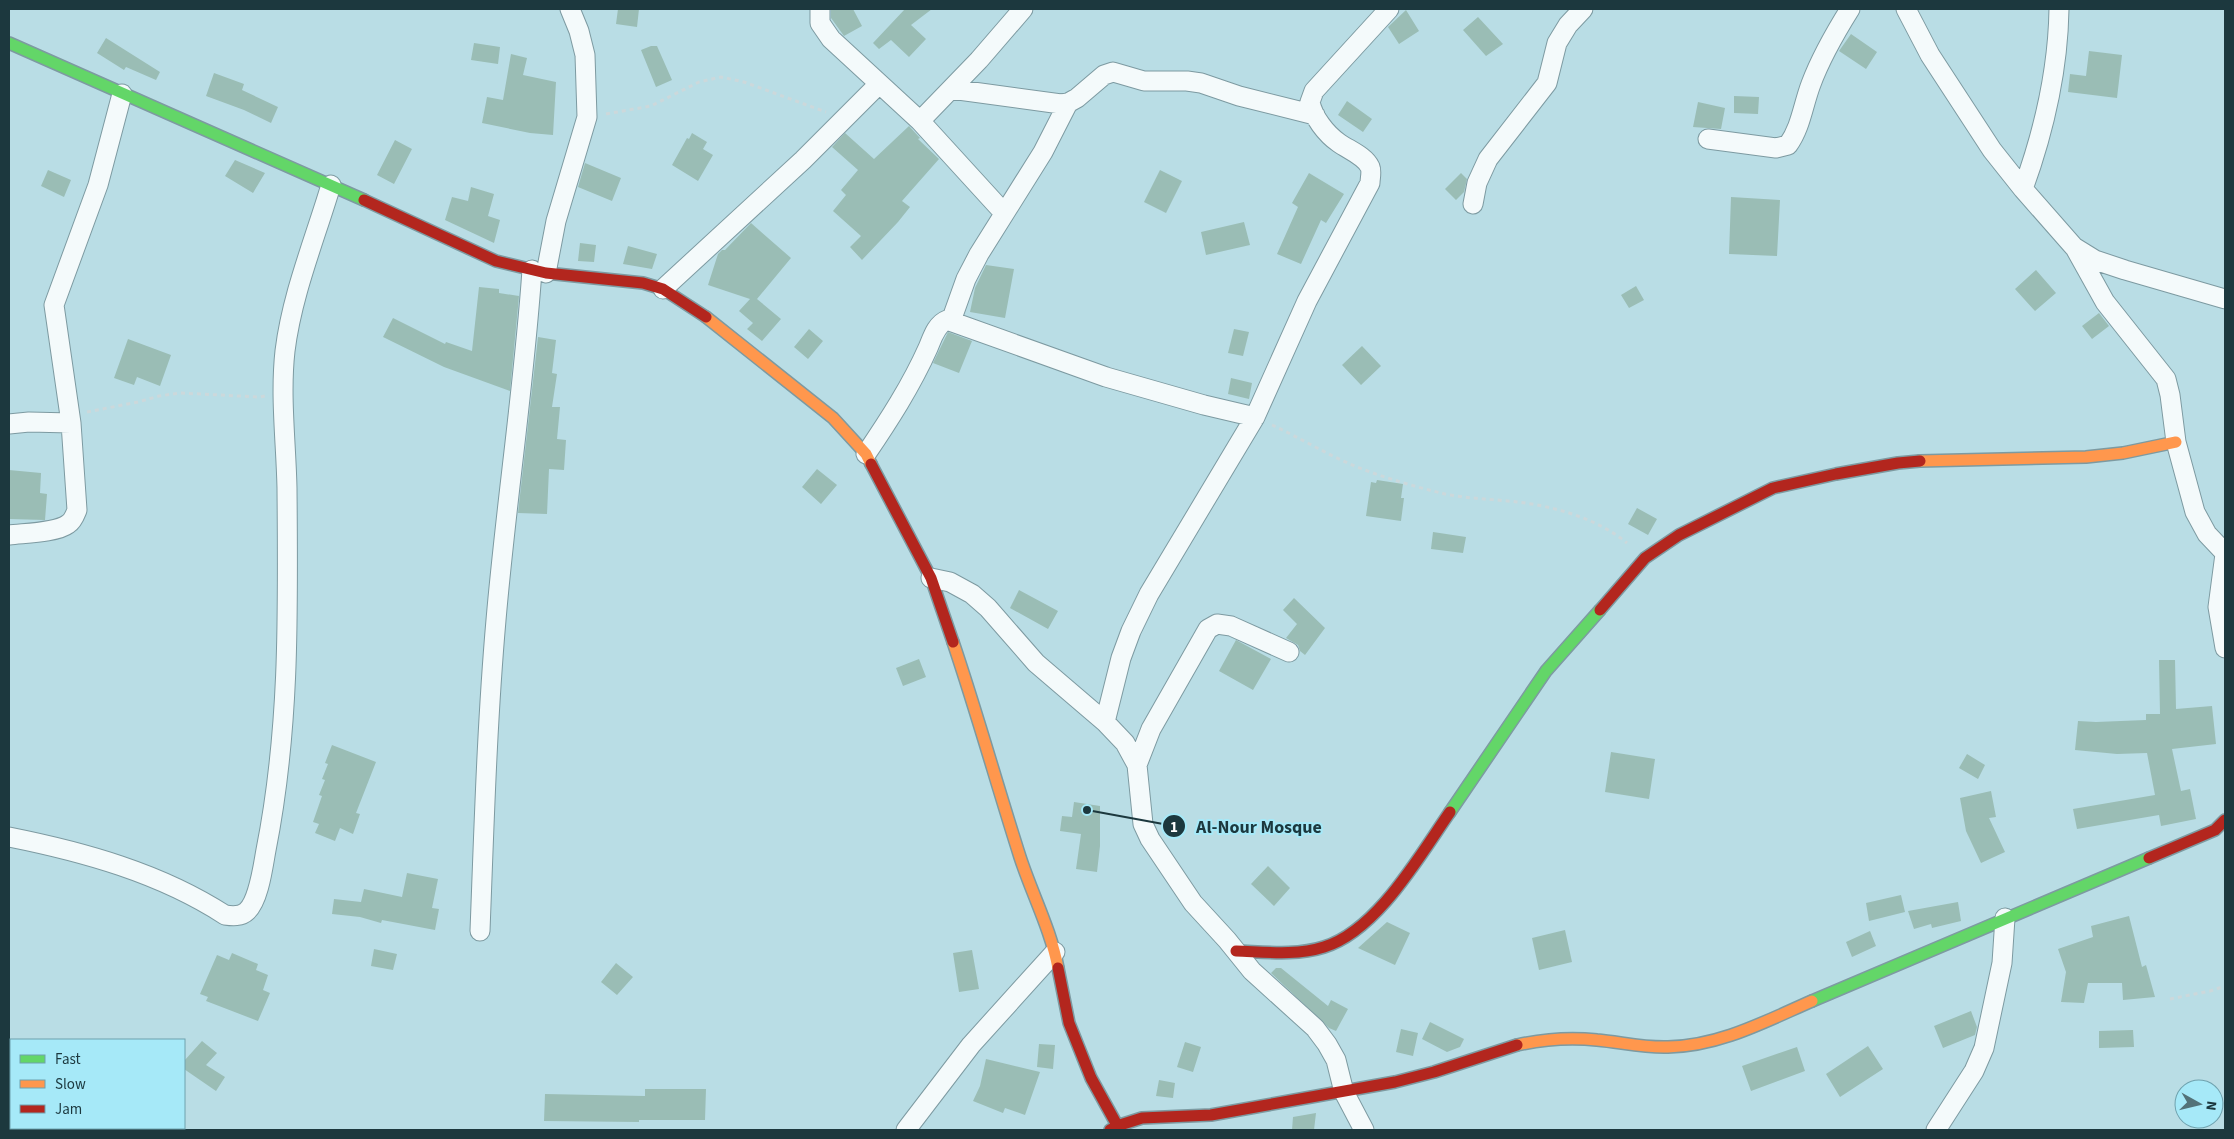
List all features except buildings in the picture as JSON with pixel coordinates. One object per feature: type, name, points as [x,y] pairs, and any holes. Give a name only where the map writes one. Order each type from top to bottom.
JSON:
[{"type":"street","points":[[480,931],[485,787],[496,621],[529,325],[539,271],[587,117],[585,55],[579,31],[570,9]]},
{"type":"street","points":[[820,9],[822,28],[920,121],[1004,213]]},
{"type":"street","points":[[920,121],[979,60],[1023,9]]},
{"type":"street","points":[[1105,722],[1121,658],[1149,594],[1255,417],[1307,301],[1370,183],[1371,172],[1366,162],[1337,142],[1315,115],[1310,102],[1314,91],[1389,9]]},
{"type":"street","points":[[1473,204],[1477,183],[1485,165],[1508,131],[1546,83],[1557,43],[1568,25],[1583,9]]},
{"type":"street","points":[[1708,140],[1776,148],[1788,145],[1795,135],[1811,84],[1828,44],[1850,9]]},
{"type":"street","points":[[1906,9],[1930,55],[1992,150],[2023,189],[2074,247],[2105,302],[2166,380],[2170,395],[2176,442],[2195,512],[2207,534],[2225,554],[2218,607],[2225,648]]},
{"type":"street","points":[[2023,189],[2040,142],[2048,103],[2056,56],[2059,9]]},
{"type":"street","points":[[9,43],[332,185],[496,261],[539,271],[643,283],[663,289],[721,328],[833,418],[866,454],[931,578],[958,658],[990,764],[1054,952],[1069,1022],[1114,1129],[1141,1118],[1201,1116],[1344,1092],[1420,1076],[1514,1046],[1542,1040],[1575,1038],[1653,1047],[1674,1047],[1726,1038],[2215,830],[2225,820]]},
{"type":"street","points":[[951,322],[966,279],[1004,213],[1043,152],[1068,103],[1104,75],[1113,72],[1144,81],[1187,81],[1200,83],[1240,96],[1315,115]]},
{"type":"street","points":[[663,289],[803,160],[879,84]]},
{"type":"street","points":[[951,89],[1061,104],[1068,103]]},
{"type":"street","points":[[9,535],[53,530],[66,526],[74,517],[77,500],[70,420],[54,305],[98,185],[122,94]]},
{"type":"street","points":[[9,837],[59,847],[109,862],[174,886],[225,915],[234,917],[247,912],[254,899],[271,825],[284,722],[288,614],[287,476],[282,390],[285,349],[297,293],[332,185]]},
{"type":"street","points":[[2074,247],[2095,260],[2225,299]]},
{"type":"street","points":[[866,454],[917,372],[938,326],[944,321],[1106,377],[1204,405],[1255,417]]},
{"type":"street","points":[[9,424],[70,420]]},
{"type":"street","points":[[1236,951],[1278,952],[1318,949],[1334,944],[1350,934],[1380,906],[1401,884],[1546,671],[1645,558],[1678,535],[1773,488],[1836,474],[1898,463],[2123,454],[2176,442]]},
{"type":"street","points":[[931,578],[950,582],[972,594],[988,608],[1036,663],[1105,722],[1125,743],[1137,765],[1144,824],[1150,839],[1193,903],[1252,971],[1314,1028],[1327,1044],[1336,1060],[1344,1092],[1364,1130]]},
{"type":"street","points":[[1137,765],[1150,729],[1208,630],[1217,624],[1231,626],[1289,652]]},
{"type":"street","points":[[1936,1130],[1974,1071],[1984,1048],[2002,963],[2005,918]]},
{"type":"street","points":[[906,1130],[971,1045],[1054,952]]},
{"type":"path","points":[[587,117],[651,106],[698,82],[721,77],[744,82],[843,118]]},
{"type":"path","points":[[70,420],[159,396],[180,393],[260,397],[282,390]]},
{"type":"path","points":[[1255,417],[1359,468],[1475,500],[1519,502],[1552,508],[1617,535],[1645,558]]},
{"type":"path","points":[[2170,1000],[2225,986]]},
{"type":"traffic: fast","points":[[9,43],[364,200]]},
{"type":"traffic: fast","points":[[1450,812],[1546,671],[1600,610]]},
{"type":"traffic: fast","points":[[1812,1001],[2149,858]]},
{"type":"traffic: slow","points":[[706,317],[833,418],[866,454],[871,464]]},
{"type":"traffic: slow","points":[[1920,461],[2086,457],[2123,453],[2176,442]]},
{"type":"traffic: slow","points":[[953,642],[1020,857],[1046,926],[1058,968]]},
{"type":"traffic: slow","points":[[1517,1045],[1537,1041],[1577,1039],[1650,1047],[1687,1046],[1742,1031],[1812,1001]]},
{"type":"traffic: jam","points":[[364,200],[496,261],[546,273],[643,283],[663,289],[706,317]]},
{"type":"traffic: jam","points":[[1600,610],[1645,558],[1679,535],[1773,488],[1836,474],[1920,461]]},
{"type":"traffic: jam","points":[[871,464],[931,578],[953,642]]},
{"type":"traffic: jam","points":[[1236,951],[1303,952],[1324,947],[1343,938],[1362,925],[1396,890],[1450,812]]},
{"type":"traffic: jam","points":[[2149,858],[2215,830],[2225,820]]},
{"type":"traffic: jam","points":[[1058,968],[1069,1023],[1091,1078],[1117,1125],[1116,1130]]},
{"type":"traffic: jam","points":[[1110,1130],[1142,1118],[1211,1115],[1395,1082],[1434,1072],[1517,1045]]},
{"type":"place","name":"Al-Nour Mosque","points":[[1087,810]]}]
